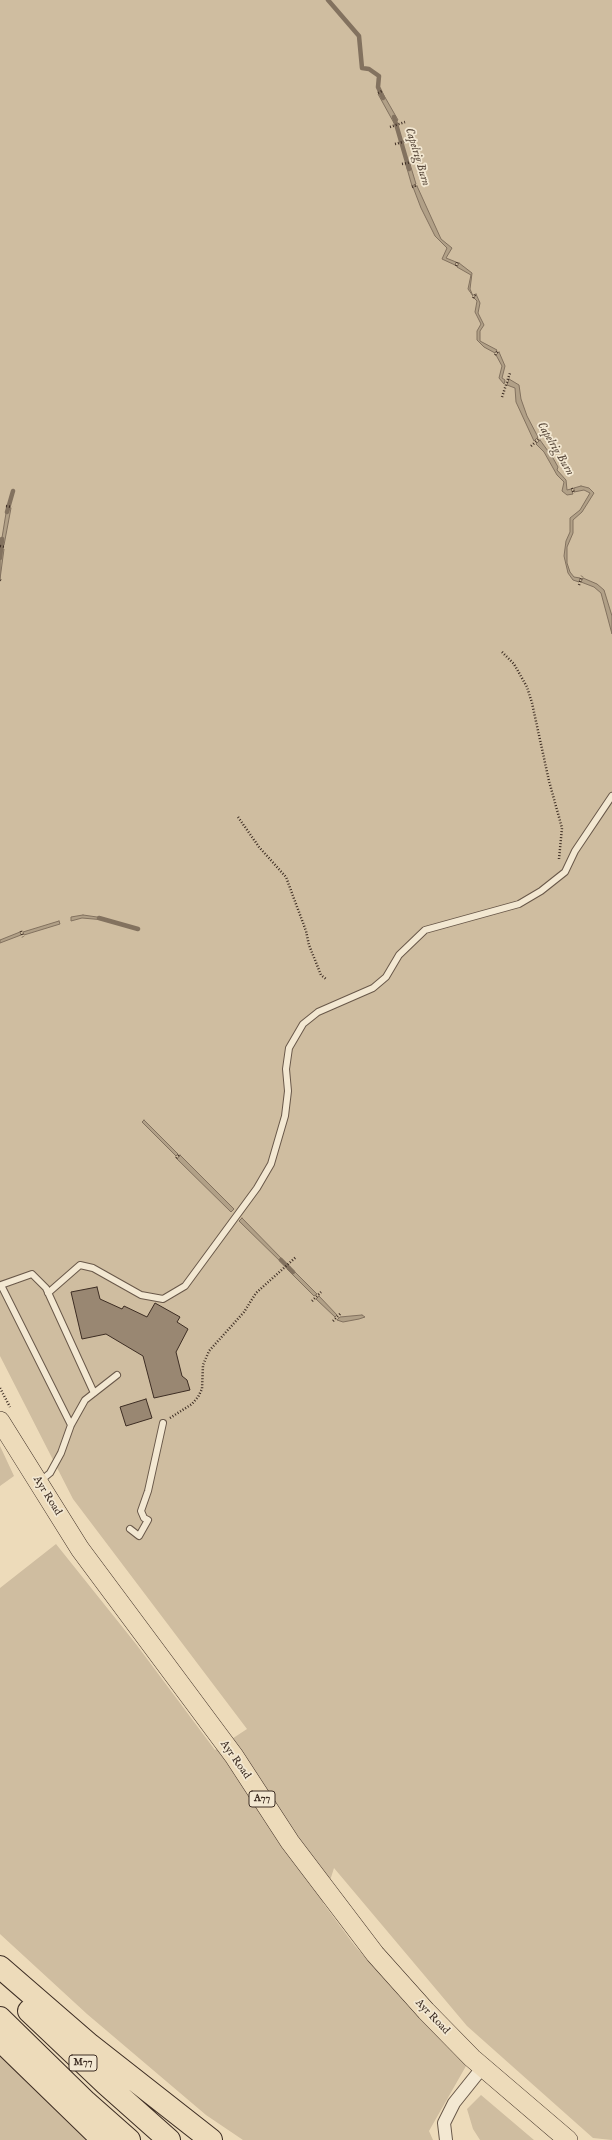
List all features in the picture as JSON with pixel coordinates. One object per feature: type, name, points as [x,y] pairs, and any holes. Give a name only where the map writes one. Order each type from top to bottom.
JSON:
[{"type":"highway","points":[[0,1967],[90,2046],[211,2140]]},
{"type":"highway","name":"M77","points":[[0,1982],[106,2084],[169,2140]]},
{"type":"highway","name":"M77","points":[[0,2018],[86,2102],[129,2140]]},
{"type":"highway","points":[[0,2040],[103,2140]]},
{"type":"main road","name":"Ayr Road","points":[[5,1415],[38,1483],[80,1549],[234,1756],[294,1848],[393,1974],[426,2011],[482,2068],[568,2140]]},
{"type":"street","points":[[446,2140],[444,2123],[454,2103],[482,2068]]},
{"type":"lane","points":[[48,1293],[80,1265],[93,1268],[140,1295],[163,1299],[185,1286],[257,1188],[271,1164],[284,1116],[288,1091],[286,1069],[289,1048],[303,1024],[318,1012],[373,988],[386,977],[399,955],[425,930],[519,904],[541,891],[565,872],[575,851],[612,796]]},
{"type":"lane","points":[[71,1425],[1,1285],[32,1274],[46,1288],[94,1393]]},
{"type":"lane","points":[[38,1483],[50,1473],[61,1453],[71,1425],[86,1400],[117,1375]]},
{"type":"lane","points":[[130,1529],[139,1536],[148,1520],[144,1518],[141,1511],[148,1491],[163,1423]]},
{"type":"path","points":[[378,93],[382,91]]},
{"type":"path","points":[[390,127],[405,122]]},
{"type":"path","points":[[395,144],[410,140]]},
{"type":"path","points":[[402,164],[411,162]]},
{"type":"path","points":[[412,187],[417,185]]},
{"type":"path","points":[[456,266],[458,261]]},
{"type":"path","points":[[473,298],[476,293]]},
{"type":"path","points":[[494,355],[498,350]]},
{"type":"path","points":[[502,397],[510,372]]},
{"type":"path","points":[[531,446],[540,437]]},
{"type":"path","points":[[572,488],[574,493]]},
{"type":"path","points":[[6,506],[12,507]]},
{"type":"path","points":[[0,546],[5,547]]},
{"type":"path","points":[[580,584],[582,577]]},
{"type":"path","points":[[502,652],[514,664],[527,687],[532,703],[549,781],[554,793],[562,828],[558,877]]},
{"type":"path","points":[[238,817],[259,847],[286,877],[318,968],[321,975],[326,979]]},
{"type":"path","points":[[21,931],[23,937]]},
{"type":"path","points":[[176,1158],[180,1154]]},
{"type":"path","points":[[170,1418],[192,1404],[198,1397],[202,1389],[203,1365],[209,1350],[244,1312],[256,1293],[296,1257]]},
{"type":"path","points":[[313,1299],[320,1293]]},
{"type":"path","points":[[334,1320],[340,1314]]},
{"type":"path","points":[[0,1388],[5,1415]]},
{"type":"shaded area","points":[[0,0],[612,0],[612,2140],[593,2138],[467,2026],[334,1868],[323,1903],[355,1946],[413,2012],[466,2066],[429,2131],[433,2140],[243,2140],[206,2115],[87,2014],[0,1934],[0,1588],[56,1544],[136,1644],[215,1750],[247,1729],[73,1499],[0,1356]]},
{"type":"shaded area","points":[[382,92],[398,120],[394,123],[378,94]]},
{"type":"shaded area","points":[[410,164],[416,184],[412,186],[406,165]]},
{"type":"shaded area","points":[[417,186],[441,239],[452,248],[446,258],[456,262],[455,265],[442,259],[447,248],[435,236],[421,208],[413,187]]},
{"type":"shaded area","points":[[459,263],[472,273],[470,289],[473,296],[468,289],[471,275],[457,267]]},
{"type":"shaded area","points":[[476,294],[480,303],[478,313],[484,325],[480,331],[480,341],[497,350],[495,353],[484,347],[477,340],[477,331],[481,324],[475,312],[477,301],[474,298]]},
{"type":"shaded area","points":[[499,352],[505,366],[502,378],[505,380],[504,384],[499,378],[502,366],[496,355]]},
{"type":"shaded area","points":[[509,379],[519,385],[521,399],[527,416],[538,437],[534,441],[516,402],[515,388],[507,385]]},
{"type":"shaded area","points":[[540,440],[553,458],[558,467],[557,470],[566,480],[567,490],[571,489],[573,494],[567,495],[562,491],[564,482],[557,475],[544,452],[536,444]]},
{"type":"shaded area","points":[[581,486],[589,488],[594,493],[582,512],[573,520],[573,533],[567,547],[567,563],[570,572],[574,577],[580,578],[579,582],[573,580],[568,573],[564,556],[566,541],[570,532],[570,518],[580,510],[590,493],[584,490],[574,492],[574,488]]},
{"type":"shaded area","points":[[7,507],[11,508],[4,545],[1,544]]},
{"type":"shaded area","points":[[0,548],[4,549],[0,579]]},
{"type":"shaded area","points":[[583,578],[597,584],[604,590],[612,616],[612,634],[601,593],[594,587],[581,582]]},
{"type":"shaded area","points":[[83,915],[104,918],[105,920],[82,918],[71,921],[71,917]]},
{"type":"shaded area","points":[[59,921],[60,924],[24,935],[23,932]]},
{"type":"shaded area","points":[[20,932],[21,935],[0,943],[0,940]]},
{"type":"shaded area","points":[[144,1120],[178,1154],[176,1156],[142,1122]]},
{"type":"shaded area","points":[[180,1155],[234,1209],[231,1212],[177,1159]]},
{"type":"shaded area","points":[[242,1218],[286,1263],[284,1265],[239,1221]]},
{"type":"shaded area","points":[[290,1267],[317,1294],[314,1296],[287,1269]]},
{"type":"shaded area","points":[[319,1296],[337,1315],[335,1317],[316,1299]]},
{"type":"shaded area","points":[[362,1315],[365,1317],[343,1322],[337,1320],[340,1317]]},
{"type":"shaded area","points":[[0,1446],[14,1476],[0,1486]]},
{"type":"shaded area","points":[[0,2052],[88,2140],[0,2140]]},
{"type":"shaded area","points":[[481,2095],[534,2140],[480,2140],[473,2129],[467,2109]]},
{"type":"building","points":[[97,1287],[100,1299],[122,1309],[124,1306],[147,1317],[155,1303],[180,1317],[177,1322],[188,1329],[176,1352],[182,1376],[187,1380],[190,1390],[154,1398],[143,1356],[106,1334],[82,1339],[71,1292]]},
{"type":"building","points":[[146,1399],[152,1418],[126,1426],[120,1407]]},
{"type":"waterway","name":"Capelrig Burn","points":[[328,0],[359,36],[362,68],[369,69],[379,76],[378,87],[383,98]]},
{"type":"waterway","name":"Capelrig Burn","points":[[394,117],[409,169]]},
{"type":"waterway","points":[[7,512],[13,491]]},
{"type":"waterway","points":[[0,558],[2,539]]},
{"type":"waterway","points":[[99,918],[138,929]]},
{"type":"waterway","points":[[281,1260],[293,1272]]}]
